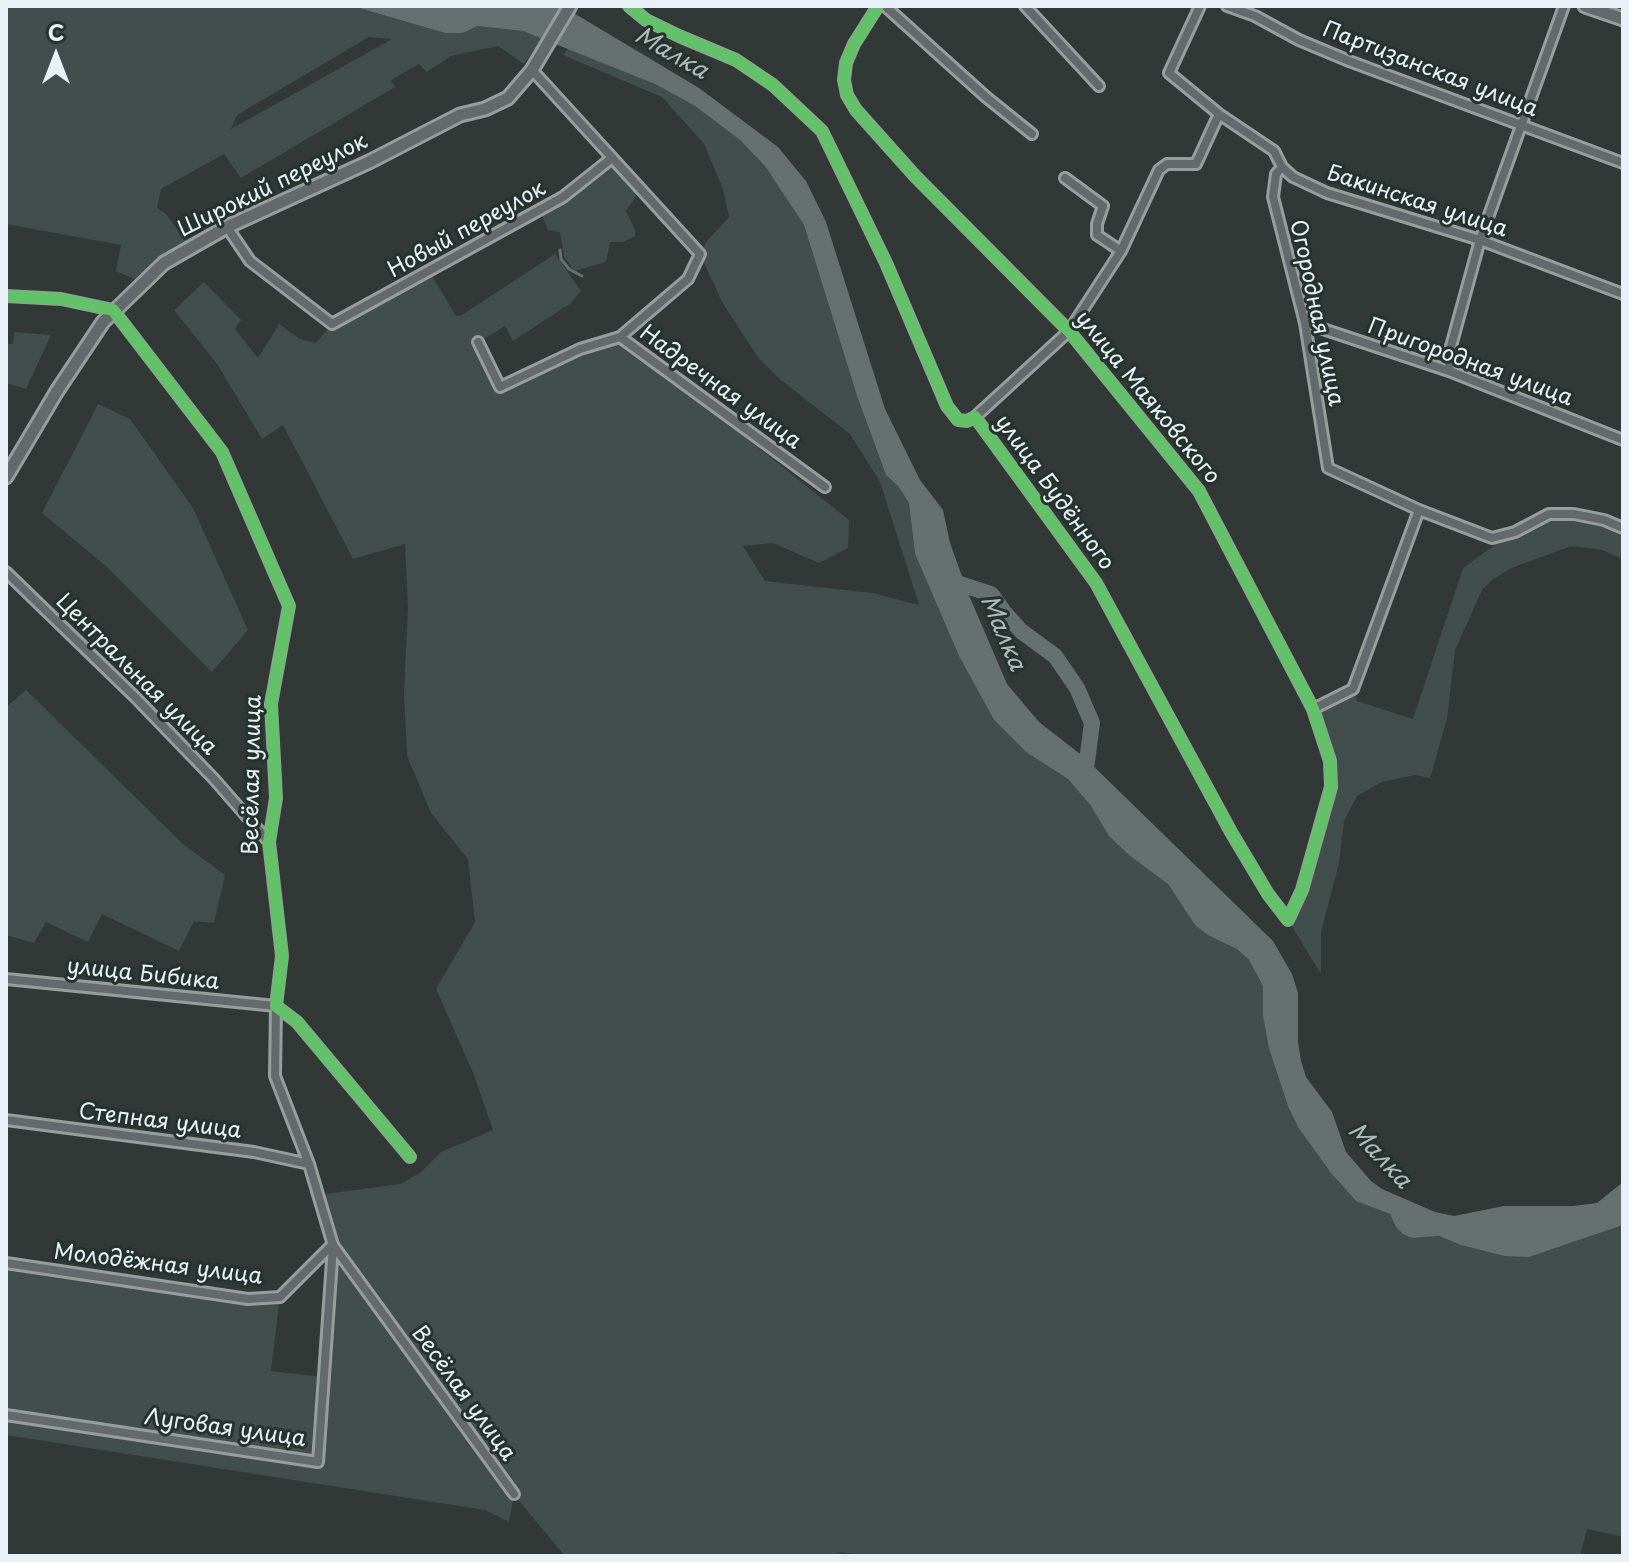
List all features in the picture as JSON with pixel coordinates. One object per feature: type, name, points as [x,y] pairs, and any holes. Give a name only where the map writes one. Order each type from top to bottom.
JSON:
[{"type":"street","name":"Широкий переулок","points":[[6,477],[57,391],[113,310],[164,263],[227,227],[369,162],[460,115],[485,109],[508,98],[532,70],[570,6]]},
{"type":"street","name":"улица Будённого","points":[[629,6],[646,20],[736,60],[773,85],[822,131],[886,263],[947,406],[958,420],[967,421],[975,417],[1096,583],[1239,844],[1268,894],[1288,920]]},
{"type":"street","name":"улица Маяковского","points":[[878,6],[846,63],[844,80],[847,95],[856,110],[915,176],[1069,331],[1199,491],[1313,709],[1330,761],[1331,787],[1302,890],[1288,920]]},
{"type":"street","points":[[885,6],[1032,134]]},
{"type":"street","points":[[1025,6],[1099,86]]},
{"type":"street","name":"Бакинская улица","points":[[1200,6],[1169,73],[1219,114],[1274,151],[1282,167],[1293,177],[1327,193],[1480,240],[1623,294]]},
{"type":"street","name":"Партизанская улица","points":[[1227,6],[1349,61],[1623,163]]},
{"type":"street","points":[[1449,371],[1450,350],[1480,240],[1564,6]]},
{"type":"street","points":[[1585,6],[1623,19]]},
{"type":"street","name":"Надречная улица","points":[[532,70],[700,254],[688,279],[620,337],[825,487]]},
{"type":"street","points":[[975,417],[1069,331],[1121,251],[1159,170],[1167,164],[1196,164],[1219,114]]},
{"type":"street","name":"Новый переулок","points":[[227,227],[250,261],[332,324],[563,197],[612,158]]},
{"type":"street","name":"Огородная улица","points":[[1282,167],[1276,174],[1273,197],[1305,323],[1328,468],[1419,510]]},
{"type":"street","points":[[1065,178],[1103,206],[1097,235],[1121,251]]},
{"type":"street","points":[[6,296],[61,299],[113,310]]},
{"type":"street","name":"Весёлая улица","points":[[113,310],[222,452],[289,606],[271,704],[276,798],[269,842],[282,956],[276,1006],[275,1076],[309,1164],[333,1245],[514,1494]]},
{"type":"street","name":"Пригородная улица","points":[[1305,323],[1449,371],[1623,440]]},
{"type":"street","points":[[478,342],[500,387],[580,349],[620,337]]},
{"type":"street","points":[[1313,709],[1353,689],[1419,510],[1492,538],[1515,532],[1549,514],[1574,514],[1604,520],[1623,528]]},
{"type":"street","name":"Центральная улица","points":[[6,572],[135,697],[269,842]]},
{"type":"street","name":"улица Бибика","points":[[6,979],[276,1006]]},
{"type":"street","points":[[276,1006],[297,1022],[410,1157]]},
{"type":"street","name":"Степная улица","points":[[6,1120],[254,1152],[309,1164]]},
{"type":"street","name":"Молодёжная улица","points":[[6,1263],[248,1299],[280,1297],[333,1245]]},
{"type":"street","name":"Луговая улица","points":[[6,1415],[318,1462],[333,1245]]},
{"type":"shaded area","points":[[6,6],[352,6],[445,33],[463,33],[477,26],[523,31],[543,39],[524,64],[498,46],[451,56],[427,72],[419,64],[391,80],[395,87],[241,178],[224,154],[161,189],[157,208],[166,214],[191,248],[143,283],[116,271],[121,245],[6,224]],"holes":[[[369,37],[392,39],[231,129],[237,115]]]},
{"type":"shaded area","points":[[352,6],[562,6],[699,88],[778,147],[806,181],[826,222],[885,409],[920,480],[943,510],[950,543],[968,593],[1007,684],[1039,722],[1084,757],[1273,941],[1292,974],[1298,993],[1298,1042],[1306,1077],[1332,1112],[1346,1152],[1382,1189],[1435,1212],[1454,1216],[1504,1206],[1597,1203],[1623,1182],[1623,1225],[1529,1257],[1505,1256],[1439,1236],[1412,1238],[1403,1234],[1390,1214],[1356,1201],[1331,1173],[1298,1127],[1288,1106],[1269,1048],[1263,1016],[1263,986],[1249,960],[1237,949],[1195,925],[1168,884],[1109,836],[1091,806],[1068,779],[1026,752],[994,720],[959,656],[915,554],[909,503],[886,475],[857,396],[804,225],[765,166],[740,140],[695,106],[655,84],[523,31],[477,26],[463,33],[445,33]]},
{"type":"shaded area","points":[[568,48],[655,84],[695,106],[740,140],[765,166],[804,225],[857,396],[886,475],[909,503],[915,554],[959,656],[994,720],[1026,752],[1068,779],[1091,806],[1110,836],[1168,884],[1195,925],[1237,949],[1249,960],[1263,986],[1263,1016],[1298,1127],[1331,1173],[1356,1201],[1390,1214],[1396,1227],[1412,1238],[1439,1236],[1461,1245],[1529,1257],[1623,1225],[1623,1537],[1587,1529],[1580,1556],[856,1556],[867,1555],[834,1552],[852,1556],[565,1556],[514,1495],[509,1522],[485,1510],[6,1435],[6,1263],[248,1299],[280,1297],[271,1371],[323,1377],[333,1245],[318,1195],[400,1184],[420,1173],[441,1152],[493,1130],[474,1075],[436,989],[475,922],[468,859],[431,813],[407,756],[404,693],[408,608],[405,544],[353,559],[283,425],[262,439],[217,364],[174,310],[204,282],[241,320],[235,329],[258,358],[279,324],[300,339],[316,343],[332,324],[429,271],[456,316],[462,315],[555,254],[581,291],[571,303],[513,341],[505,326],[479,342],[500,387],[580,349],[620,337],[849,520],[848,548],[819,563],[773,543],[743,546],[765,581],[873,593],[919,605],[880,482],[850,434],[759,359],[722,302],[700,254],[707,241],[729,217],[723,189],[704,144],[662,97],[563,55]]},
{"type":"shaded area","points":[[612,158],[641,189],[626,211],[635,236],[623,242],[610,242],[606,262],[574,271],[564,256],[560,232],[548,230],[540,210]]},
{"type":"shaded area","points":[[14,332],[51,335],[26,389],[6,383],[6,344],[13,344]]},
{"type":"shaded area","points":[[98,404],[130,419],[193,508],[248,630],[212,672],[107,567],[42,513]]},
{"type":"shaded area","points":[[1549,514],[1574,514],[1623,528],[1623,559],[1602,550],[1571,546],[1512,568],[1482,590],[1455,650],[1447,719],[1430,778],[1415,775],[1382,782],[1357,796],[1344,821],[1339,863],[1321,932],[1321,974],[1288,920],[1331,787],[1330,761],[1313,709],[1353,689],[1357,701],[1413,719],[1463,568],[1495,545],[1492,538]]},
{"type":"shaded area","points":[[26,690],[184,845],[225,875],[214,923],[194,921],[179,951],[102,914],[88,942],[46,922],[34,943],[6,935],[6,707]]},
{"type":"waterway","points":[[560,250],[561,259],[569,269],[582,276]]},
{"type":"waterway","name":"Малка","points":[[954,582],[991,594],[1021,631],[1055,656],[1077,688],[1092,723],[1085,777]]},
{"type":"cycle path","points":[[629,6],[646,20],[736,60],[773,85],[822,131],[886,263],[947,406],[958,420],[967,421],[975,417],[1096,583],[1231,832],[1268,894],[1288,920],[1302,890],[1331,787],[1330,761],[1313,709],[1199,491],[1069,331],[915,176],[856,110],[847,95],[844,80],[846,63],[878,6]]},
{"type":"cycle path","points":[[6,296],[61,299],[113,310],[222,452],[289,606],[271,704],[276,798],[269,842],[282,956],[276,1006],[297,1022],[410,1157]]}]
